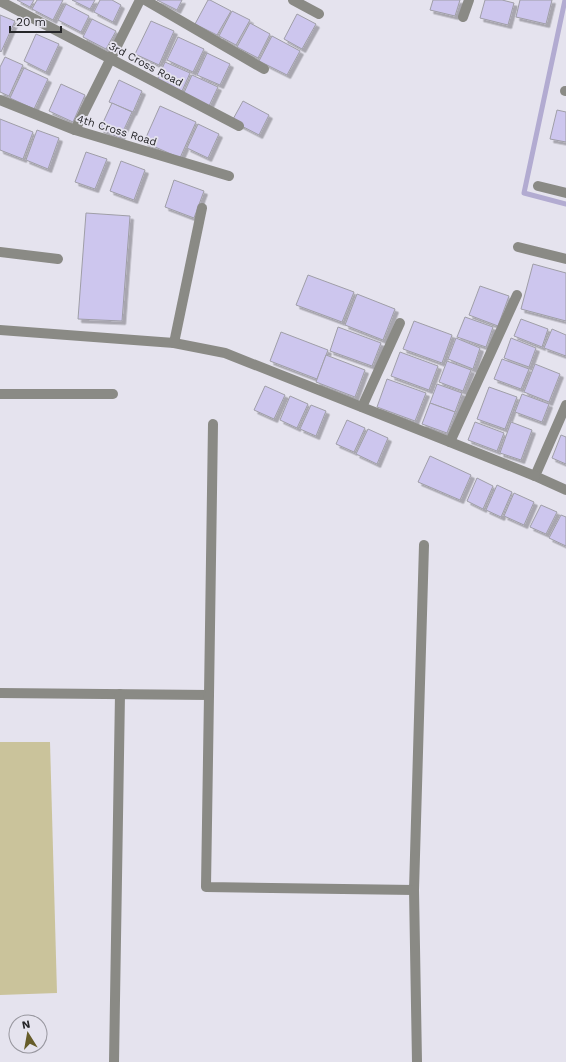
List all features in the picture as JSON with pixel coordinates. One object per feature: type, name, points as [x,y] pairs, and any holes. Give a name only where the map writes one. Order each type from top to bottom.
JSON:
[{"type":"street","points":[[76,130],[140,0]]},
{"type":"street","points":[[145,0],[264,69]]},
{"type":"street","points":[[293,0],[320,14]]},
{"type":"street","points":[[463,17],[469,0]]},
{"type":"street","name":"3rd Cross Road","points":[[0,1],[239,126]]},
{"type":"street","name":"4th Cross Road","points":[[0,100],[76,130],[229,176]]},
{"type":"street","points":[[538,186],[566,193]]},
{"type":"street","points":[[174,343],[202,208]]},
{"type":"street","points":[[518,247],[566,259]]},
{"type":"street","points":[[0,252],[58,259]]},
{"type":"street","points":[[450,442],[517,295]]},
{"type":"street","points":[[362,407],[400,323]]},
{"type":"street","points":[[0,330],[174,343],[225,353],[535,476],[566,490]]},
{"type":"street","points":[[0,394],[113,394]]},
{"type":"street","points":[[535,476],[566,405]]},
{"type":"street","points":[[214,424],[206,887],[414,890]]},
{"type":"street","points":[[416,1062],[414,890],[424,545]]},
{"type":"street","points":[[0,693],[209,695]]},
{"type":"street","points":[[114,1062],[120,694]]},
{"type":"shaded area","points":[[0,742],[50,742],[57,993],[0,995]]},
{"type":"building","points":[[17,0],[34,0],[30,7]]},
{"type":"building","points":[[37,0],[63,0],[53,20],[32,9]]},
{"type":"building","points":[[72,0],[95,0],[90,9]]},
{"type":"building","points":[[100,0],[112,0],[121,5],[113,22],[94,12]]},
{"type":"building","points":[[157,0],[182,0],[177,10]]},
{"type":"building","points":[[208,0],[231,11],[217,35],[195,24]]},
{"type":"building","points":[[433,0],[460,0],[455,16],[430,10]]},
{"type":"building","points":[[485,0],[502,0],[514,3],[508,25],[480,18]]},
{"type":"building","points":[[520,0],[552,0],[546,24],[516,17]]},
{"type":"building","points":[[66,4],[89,16],[81,32],[58,20]]},
{"type":"building","points":[[232,11],[250,20],[236,45],[219,36]]},
{"type":"building","points":[[297,14],[316,24],[302,49],[284,39]]},
{"type":"building","points":[[0,15],[15,21],[1,52],[0,51]]},
{"type":"building","points":[[92,19],[116,31],[106,49],[83,37]]},
{"type":"building","points":[[151,21],[174,31],[159,65],[135,54]]},
{"type":"building","points":[[250,23],[270,34],[258,58],[237,47]]},
{"type":"building","points":[[36,34],[59,44],[46,72],[24,61]]},
{"type":"building","points":[[272,36],[300,51],[287,75],[259,61]]},
{"type":"building","points":[[178,37],[204,49],[193,72],[167,60]]},
{"type":"building","points":[[207,53],[230,64],[220,85],[197,75]]},
{"type":"building","points":[[5,57],[23,65],[9,96],[0,92],[0,67]]},
{"type":"building","points":[[165,62],[190,73],[182,91],[157,80]]},
{"type":"building","points":[[24,68],[48,79],[34,109],[10,98]]},
{"type":"building","points":[[192,75],[218,87],[209,106],[183,95]]},
{"type":"building","points":[[119,80],[142,91],[133,112],[109,102]]},
{"type":"building","points":[[61,84],[85,95],[73,122],[49,111]]},
{"type":"building","points":[[243,101],[269,115],[259,135],[232,121]]},
{"type":"building","points":[[112,103],[132,112],[120,138],[100,129]]},
{"type":"building","points":[[160,106],[196,122],[180,158],[144,142]]},
{"type":"building","points":[[557,110],[566,112],[566,142],[550,139]]},
{"type":"building","points":[[0,119],[33,132],[23,159],[0,150]]},
{"type":"building","points":[[198,124],[219,134],[208,158],[187,148]]},
{"type":"building","points":[[37,130],[59,138],[48,169],[26,160]]},
{"type":"building","points":[[86,152],[107,159],[95,189],[75,182]]},
{"type":"building","points":[[121,161],[145,170],[134,200],[110,191]]},
{"type":"building","points":[[174,180],[204,191],[194,218],[165,207]]},
{"type":"building","points":[[86,213],[130,216],[122,321],[78,319]]},
{"type":"building","points":[[533,264],[566,273],[566,321],[521,309]]},
{"type":"building","points":[[308,275],[354,292],[342,322],[296,305]]},
{"type":"building","points":[[480,286],[509,296],[498,326],[469,315]]},
{"type":"building","points":[[357,294],[395,309],[383,340],[345,325]]},
{"type":"building","points":[[465,317],[493,327],[486,347],[457,337]]},
{"type":"building","points":[[521,319],[548,329],[542,347],[514,336]]},
{"type":"building","points":[[414,321],[452,335],[442,363],[403,349]]},
{"type":"building","points":[[338,327],[381,343],[372,366],[330,351]]},
{"type":"building","points":[[552,329],[566,335],[566,356],[544,348]]},
{"type":"building","points":[[281,332],[328,350],[317,379],[270,361]]},
{"type":"building","points":[[456,338],[480,348],[473,369],[448,359]]},
{"type":"building","points":[[511,338],[536,348],[529,367],[504,358]]},
{"type":"building","points":[[400,352],[438,366],[429,390],[391,376]]},
{"type":"building","points":[[326,355],[365,370],[355,397],[316,382]]},
{"type":"building","points":[[502,359],[529,369],[521,389],[494,379]]},
{"type":"building","points":[[447,361],[471,370],[463,391],[439,382]]},
{"type":"building","points":[[535,364],[560,374],[549,402],[524,392]]},
{"type":"building","points":[[387,379],[426,393],[415,421],[377,407]]},
{"type":"building","points":[[437,384],[462,393],[455,412],[430,403]]},
{"type":"building","points":[[265,386],[285,395],[274,419],[254,410]]},
{"type":"building","points":[[489,387],[517,397],[505,429],[477,419]]},
{"type":"building","points":[[522,394],[549,404],[542,422],[515,412]]},
{"type":"building","points":[[290,396],[308,404],[297,428],[280,420]]},
{"type":"building","points":[[430,403],[455,412],[447,433],[422,424]]},
{"type":"building","points":[[311,405],[326,411],[316,436],[300,429]]},
{"type":"building","points":[[347,420],[365,428],[354,452],[336,444]]},
{"type":"building","points":[[475,422],[504,433],[497,451],[468,440]]},
{"type":"building","points":[[511,422],[532,430],[521,460],[500,453]]},
{"type":"building","points":[[368,429],[388,438],[377,464],[356,454]]},
{"type":"building","points":[[561,435],[566,437],[566,464],[552,458]]},
{"type":"building","points":[[430,456],[471,475],[460,500],[418,482]]},
{"type":"building","points":[[477,478],[493,486],[483,509],[467,501]]},
{"type":"building","points":[[497,485],[512,492],[501,517],[486,510]]},
{"type":"building","points":[[514,493],[534,502],[524,525],[504,516]]},
{"type":"building","points":[[541,505],[557,512],[546,534],[530,527]]},
{"type":"building","points":[[561,515],[566,517],[566,546],[549,538]]},
{"type":"waterway","points":[[565,0],[524,193],[566,204]]}]
